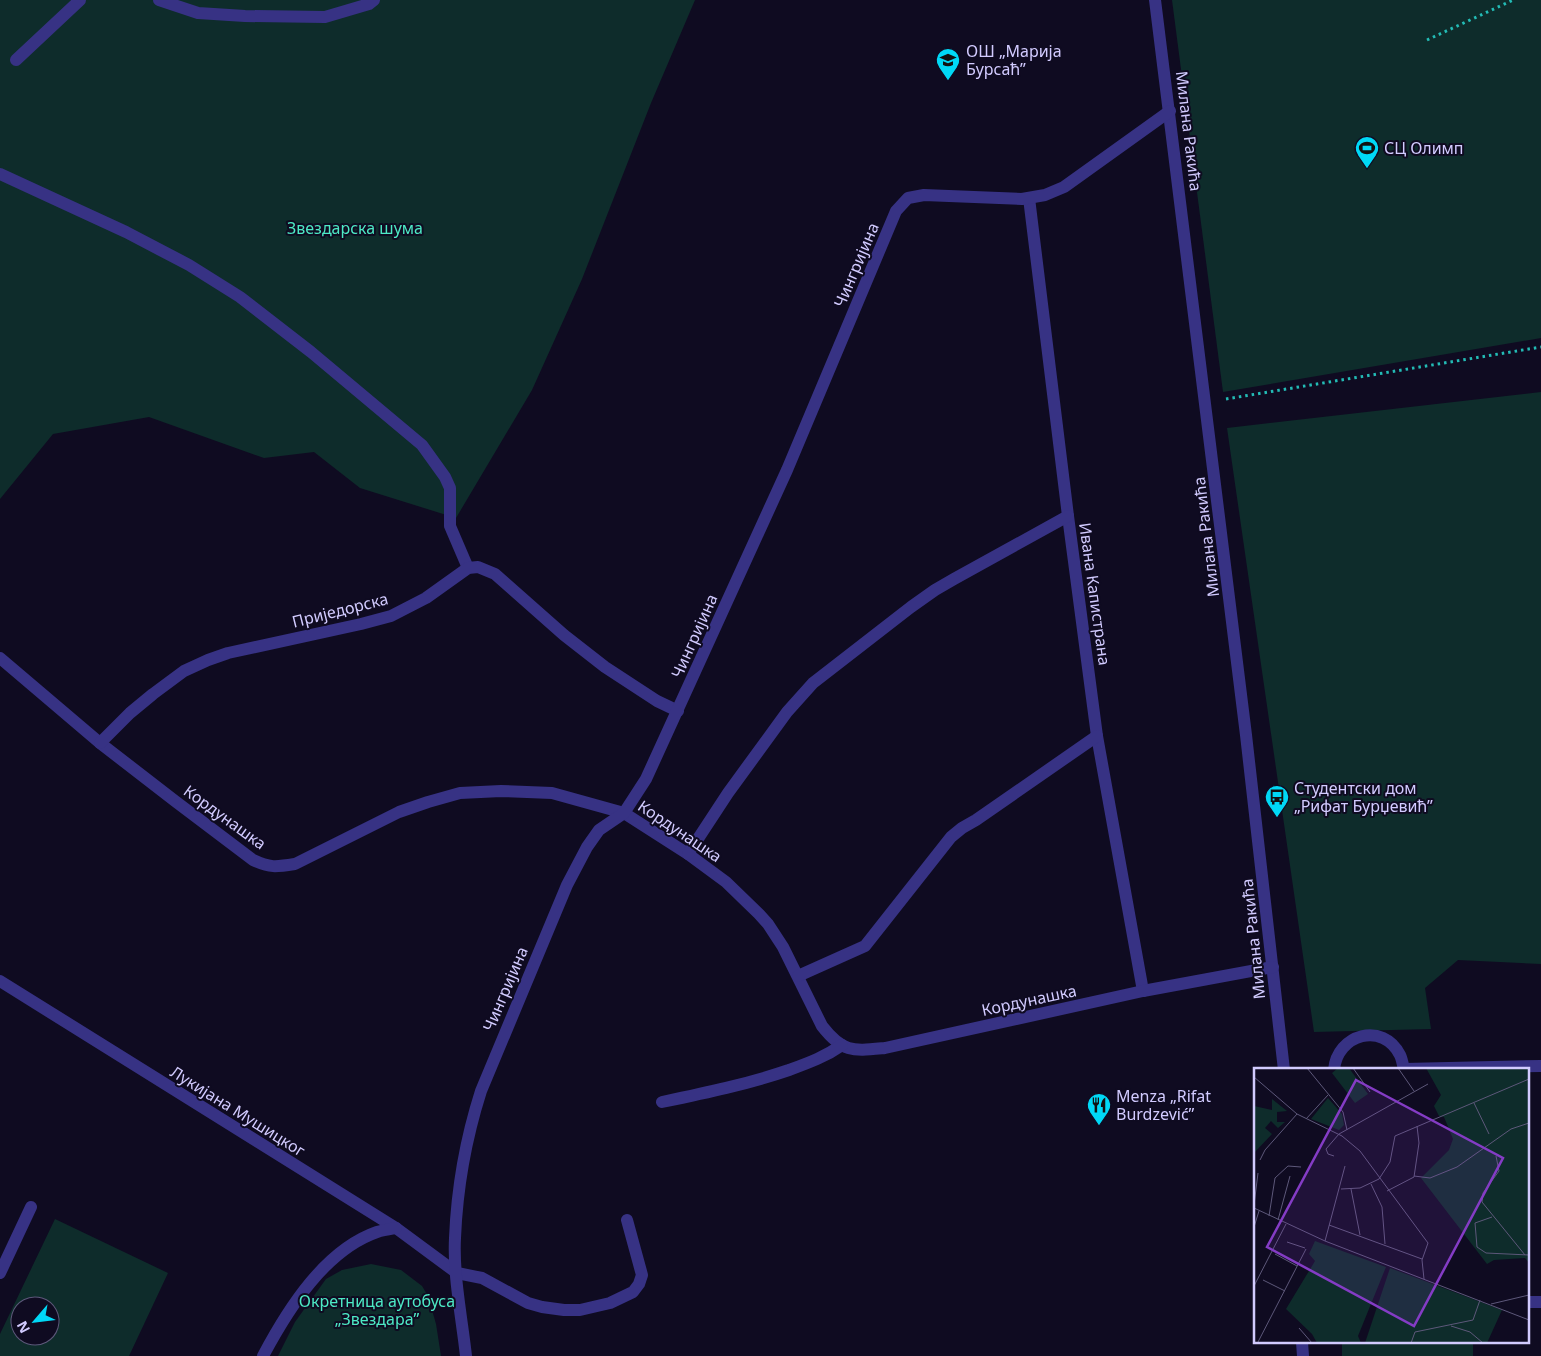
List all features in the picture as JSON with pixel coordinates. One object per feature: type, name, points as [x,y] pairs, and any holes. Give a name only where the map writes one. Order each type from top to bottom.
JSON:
[{"type":"street","points":[[16,60],[80,0]]},
{"type":"street","points":[[159,0],[198,13],[245,16],[325,17],[370,4],[374,0]]},
{"type":"street","name":"Милана Ракића","points":[[1155,0],[1246,734],[1284,1068]]},
{"type":"street","name":"Чингријина","points":[[466,1356],[455,1239],[461,1178],[472,1121],[481,1091],[567,885],[587,847],[599,830],[624,813],[646,780],[787,470],[896,211],[908,198],[924,195],[1029,198],[1045,195],[1064,187],[1170,111]]},
{"type":"street","points":[[0,174],[126,232],[189,265],[240,297],[311,352],[422,445],[446,477],[450,488],[450,526],[468,568],[478,567],[496,574],[582,649],[641,691],[678,711]]},
{"type":"street","name":"Ивана Капистрана","points":[[1029,198],[1068,516],[1098,736],[1143,991]]},
{"type":"street","points":[[688,854],[728,793],[787,712],[813,683],[910,607],[935,590],[1068,516]]},
{"type":"street","name":"Приједорска","points":[[100,743],[130,713],[184,671],[228,652],[391,616],[426,598],[468,568]]},
{"type":"street","name":"Кордунашка","points":[[0,658],[100,743],[253,860],[267,867],[295,864],[399,812],[460,793],[501,791],[552,793],[624,813],[688,854],[726,882],[759,914],[768,924],[783,948],[822,1026],[831,1037],[842,1045],[856,1050],[885,1048],[1143,991],[1273,967]]},
{"type":"street","points":[[798,976],[865,946],[951,837],[1098,736]]},
{"type":"street","name":"Лукијана Мушицког","points":[[0,981],[396,1228],[457,1273]]},
{"type":"street","points":[[1334,1068],[1337,1056],[1344,1045],[1355,1038],[1368,1035],[1380,1037],[1392,1044],[1400,1055],[1404,1068]]},
{"type":"street","points":[[662,1102],[711,1092],[773,1075],[821,1059],[842,1045]]},
{"type":"street","points":[[1450,1068],[1541,1066]]},
{"type":"street","points":[[0,1273],[31,1207]]},
{"type":"street","points":[[457,1273],[482,1278],[528,1303],[542,1307],[580,1310],[610,1303],[633,1292],[639,1284],[642,1275],[627,1220]]},
{"type":"street","points":[[264,1356],[278,1328],[310,1282],[329,1263],[360,1239],[378,1231],[396,1228]]},
{"type":"street","points":[[1528,1302],[1541,1302]]},
{"type":"path","points":[[1427,40],[1513,0]]},
{"type":"path","points":[[1219,401],[1541,347]]},
{"type":"green space","name":"Звездарска шума","points":[[0,0],[695,0],[651,103],[582,279],[532,390],[456,518],[360,488],[314,452],[264,458],[149,417],[53,434],[0,499]]},
{"type":"green space","name":"СЦ Олимп","points":[[1172,0],[1541,0],[1541,338],[1223,392]]},
{"type":"green space","points":[[1541,392],[1541,964],[1458,960],[1425,988],[1431,1029],[1314,1032],[1227,428]]},
{"type":"green space","points":[[55,1219],[168,1273],[129,1356],[0,1356],[0,1334],[10,1313],[10,1346],[60,1346],[60,1296],[18,1296]]},
{"type":"green space","name":"Окретница аутобуса „Звездара”","points":[[371,1264],[401,1270],[422,1286],[428,1296],[436,1324],[441,1356],[278,1356],[295,1322],[326,1279],[342,1270]]},
{"type":"green space","points":[[1342,1344],[1473,1344],[1473,1356],[1342,1356]]},
{"type":"place","name":"ОШ „Марија Бурсаћ”","points":[[948,81]]},
{"type":"place","name":"СЦ Олимп","points":[[1367,169]]},
{"type":"place","name":"Студентски дом „Рифат Бурџевић”","points":[[1277,818]]},
{"type":"place","name":"Menza „Rifat Burdzević”","points":[[1099,1126]]}]
